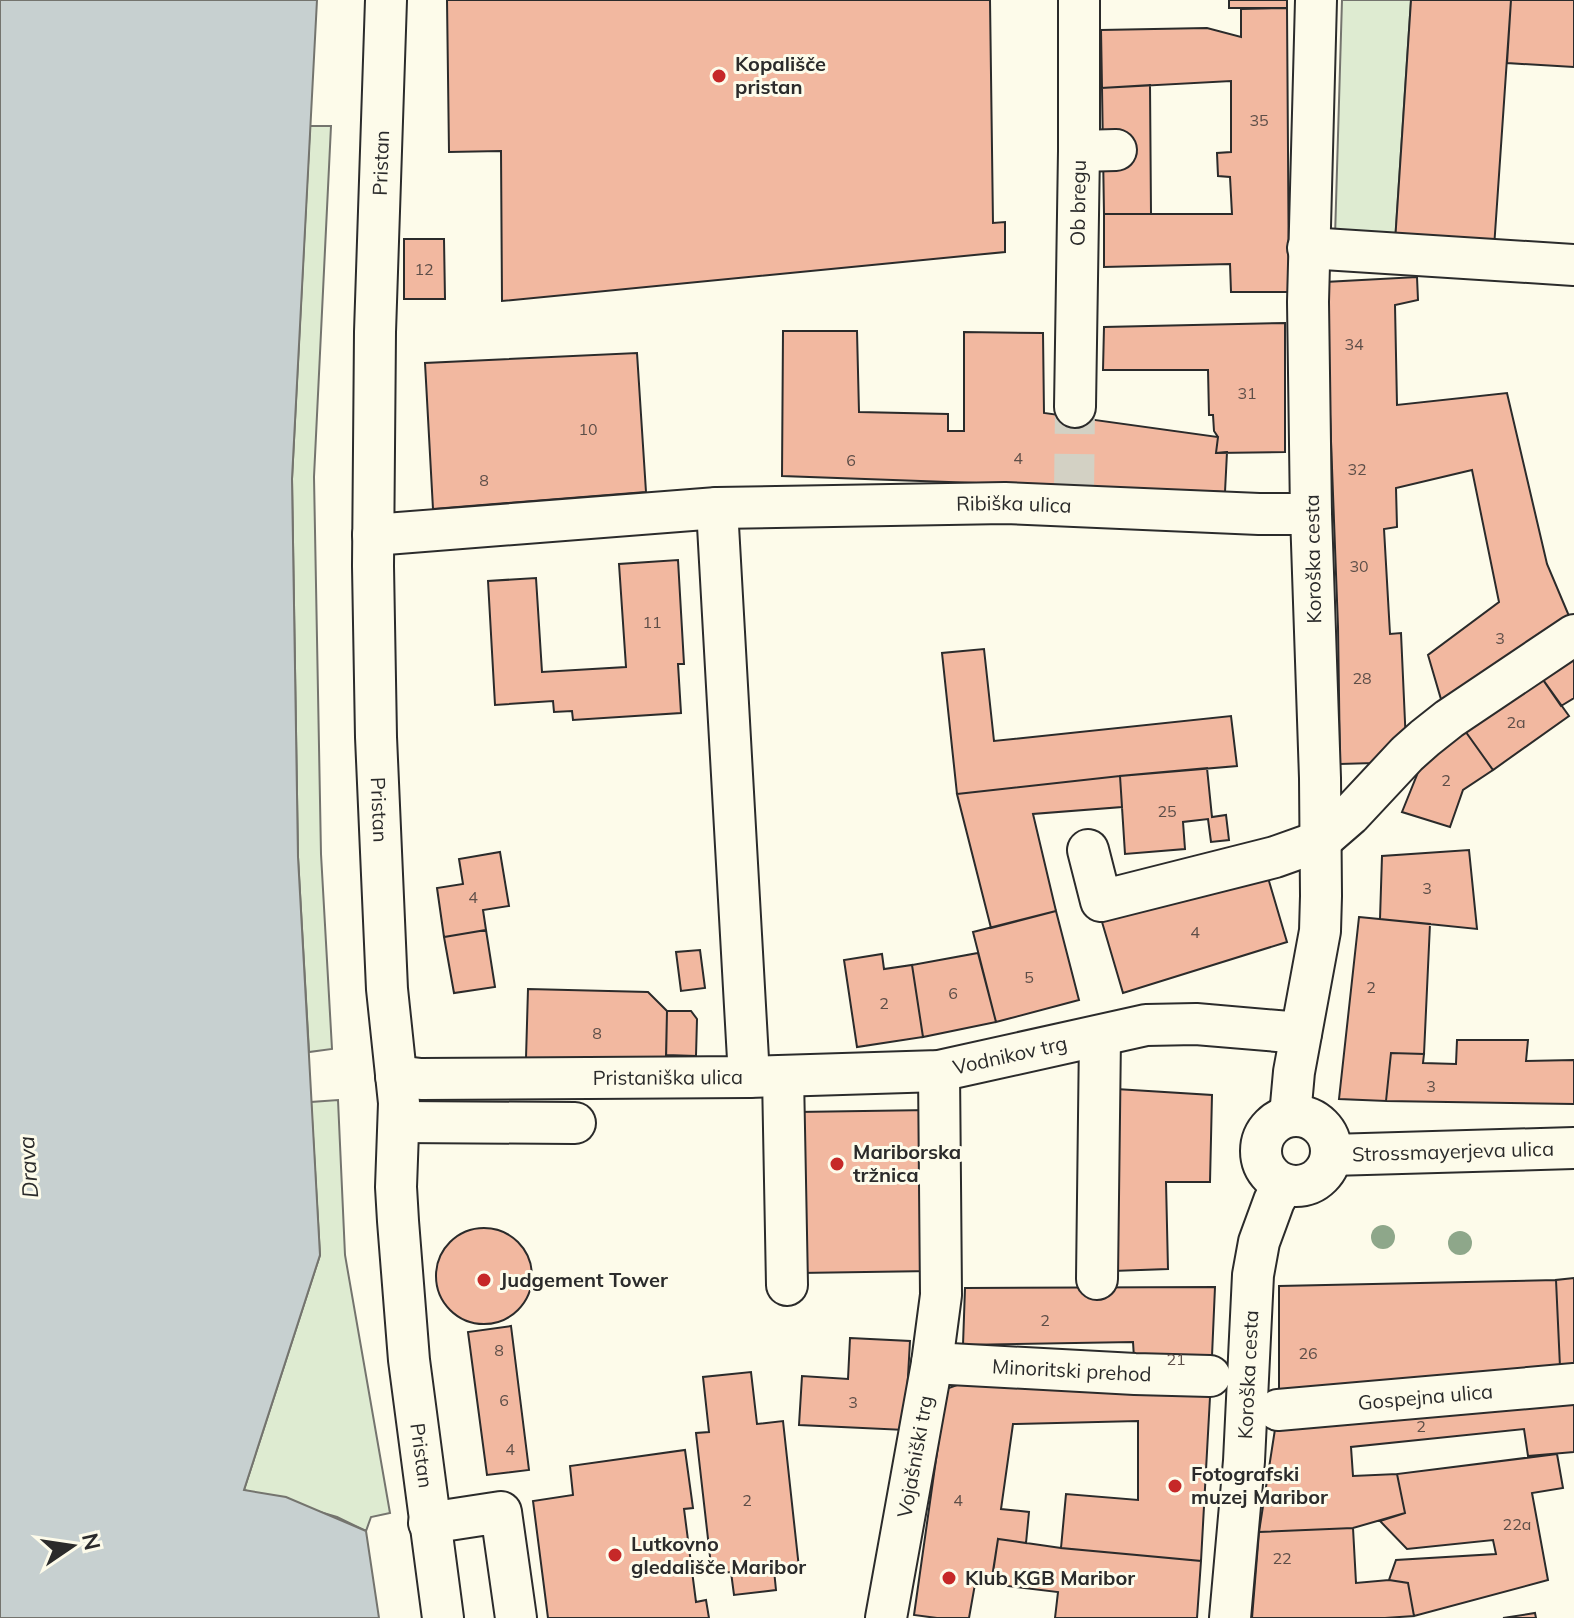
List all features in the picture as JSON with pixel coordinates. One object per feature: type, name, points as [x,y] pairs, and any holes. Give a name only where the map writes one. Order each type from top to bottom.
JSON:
[{"type":"street","name":"Pristan","points":[[386,0],[375,332],[373,535],[380,849],[387,989],[399,1122],[396,1187],[409,1360],[443,1618]]},
{"type":"street","name":"Ob bregu","points":[[1075,407],[1097,151],[1079,0]]},
{"type":"street","name":"Koroška cesta","points":[[1290,1116],[1294,1072],[1320,931],[1320,778],[1311,514],[1308,248],[1316,0]]},
{"type":"street","points":[[1308,248],[1574,265]]},
{"type":"street","name":"Ribiška ulica","points":[[373,535],[717,508],[1074,500],[1259,514],[1311,514]]},
{"type":"street","points":[[717,508],[787,1285]]},
{"type":"street","points":[[1088,850],[1101,901],[1275,857],[1320,841],[1350,815],[1407,754],[1461,711],[1574,635]]},
{"type":"street","name":"Vodnikov trg","points":[[941,1295],[939,1071],[1146,1025],[1196,1024],[1301,1033]]},
{"type":"street","points":[[1097,1279],[1100,1036]]},
{"type":"street","name":"Pristaniška ulica","points":[[396,1076],[421,1079],[766,1076],[939,1071]]},
{"type":"street","points":[[1290,1116],[1311,1119],[1320,1125],[1331,1144],[1331,1155],[1323,1175],[1315,1182],[1294,1187],[1273,1179],[1261,1160],[1260,1148],[1263,1136],[1270,1127],[1290,1116]]},
{"type":"street","points":[[399,1122],[575,1123]]},
{"type":"street","name":"Strossmayerjeva ulica","points":[[1331,1155],[1574,1148]]},
{"type":"street","name":"Koroška cesta","points":[[1230,1618],[1244,1461],[1253,1275],[1259,1242],[1283,1185]]},
{"type":"street","name":"Vojašniški trg","points":[[886,1618],[932,1363],[941,1295]]},
{"type":"street","name":"Minoritski prehod","points":[[932,1363],[1210,1376]]},
{"type":"street","name":"Gospejna ulica","points":[[1278,1410],[1574,1384]]},
{"type":"street","points":[[429,1523],[501,1512],[516,1618]]},
{"type":"green space","points":[[1342,0],[1411,0],[1395,242],[1335,237]]},
{"type":"green space","points":[[310,126],[331,126],[314,477],[321,854],[332,1049],[309,1052],[298,857],[292,479]]},
{"type":"green space","points":[[338,1100],[345,1255],[390,1513],[371,1517],[366,1531],[337,1517],[244,1490],[320,1255],[311,1102]]},
{"type":"water","name":"Drava","points":[[0,0],[317,0],[292,479],[298,857],[320,1255],[244,1490],[286,1497],[366,1531],[379,1618],[0,1618]]},
{"type":"building","name":"Kopališče pristan","points":[[447,0],[990,0],[993,223],[1005,222],[1005,252],[502,301],[501,151],[449,152]]},
{"type":"building","points":[[1229,0],[1287,0],[1287,8],[1229,8]]},
{"type":"building","points":[[1411,0],[1511,0],[1494,248],[1395,242]]},
{"type":"building","points":[[1511,0],[1574,0],[1574,67],[1507,63]]},
{"type":"building","points":[[1287,8],[1289,292],[1231,292],[1230,264],[1104,267],[1104,214],[1232,214],[1230,177],[1218,176],[1217,153],[1231,152],[1231,81],[1102,88],[1101,30],[1207,28],[1241,37],[1241,9]]},
{"type":"building","points":[[1150,85],[1151,214],[1104,214],[1102,88]]},
{"type":"building","points":[[404,239],[444,239],[445,299],[404,299]]},
{"type":"building","points":[[1417,277],[1418,300],[1395,305],[1397,405],[1507,393],[1547,564],[1569,616],[1443,706],[1428,655],[1499,602],[1472,470],[1396,488],[1397,527],[1384,529],[1390,634],[1401,633],[1406,744],[1374,763],[1340,764],[1325,282]]},
{"type":"building","points":[[1285,323],[1285,452],[1216,453],[1218,437],[1214,431],[1213,415],[1209,415],[1208,370],[1103,370],[1104,327]]},
{"type":"building","points":[[783,331],[857,331],[859,412],[948,414],[948,431],[964,431],[964,332],[1043,333],[1044,413],[1218,437],[1216,453],[1227,452],[1225,492],[782,476]]},
{"type":"building","points":[[637,353],[646,492],[433,509],[425,363]]},
{"type":"building","points":[[678,560],[684,664],[678,664],[681,713],[573,720],[572,711],[554,712],[553,701],[495,705],[488,581],[536,578],[542,672],[626,667],[619,564]]},
{"type":"building","points":[[984,649],[994,741],[1231,716],[1237,766],[957,794],[942,653]]},
{"type":"building","points":[[1574,653],[1574,698],[1561,706],[1539,674]]},
{"type":"building","points":[[1539,674],[1569,716],[1493,770],[1463,728]]},
{"type":"building","points":[[1463,728],[1493,770],[1463,790],[1450,827],[1402,812],[1425,755]]},
{"type":"building","points":[[1207,768],[1212,817],[1226,815],[1229,840],[1211,842],[1208,819],[1183,822],[1185,849],[1125,854],[1120,776]]},
{"type":"building","points":[[1120,776],[1122,807],[1033,814],[1056,911],[991,928],[957,794]]},
{"type":"building","points":[[1469,850],[1477,929],[1380,919],[1382,856]]},
{"type":"building","points":[[500,852],[509,906],[483,910],[486,930],[444,937],[437,888],[463,884],[459,859]]},
{"type":"building","points":[[1266,871],[1287,942],[1123,993],[1102,922]]},
{"type":"building","points":[[1056,911],[1079,1000],[996,1022],[973,932]]},
{"type":"building","points":[[1359,917],[1430,924],[1424,1054],[1391,1053],[1386,1101],[1339,1099]]},
{"type":"building","points":[[486,930],[495,987],[454,993],[444,937]]},
{"type":"building","points":[[700,950],[705,988],[681,991],[676,952]]},
{"type":"building","points":[[978,953],[996,1022],[923,1037],[912,965]]},
{"type":"building","points":[[882,954],[884,969],[912,965],[923,1037],[857,1047],[844,960]]},
{"type":"building","points":[[528,989],[648,992],[667,1011],[666,1062],[526,1058]]},
{"type":"building","points":[[667,1011],[691,1011],[697,1019],[696,1056],[666,1055]]},
{"type":"building","points":[[1457,1040],[1528,1040],[1526,1061],[1574,1060],[1574,1104],[1386,1101],[1391,1053],[1424,1054],[1423,1063],[1456,1064]]},
{"type":"building","points":[[1116,1089],[1212,1095],[1210,1182],[1166,1182],[1168,1269],[1113,1271]]},
{"type":"building","points":[[930,1110],[932,1271],[799,1273],[797,1112]]},
{"type":"building","name":"Judgement Tower","points":[[484,1228],[502,1232],[518,1242],[528,1258],[532,1276],[528,1294],[518,1310],[502,1320],[484,1324],[466,1320],[450,1310],[440,1294],[436,1276],[440,1258],[450,1242],[466,1232]]},
{"type":"building","points":[[1574,1278],[1574,1366],[1560,1367],[1556,1280]]},
{"type":"building","points":[[1556,1280],[1560,1367],[1279,1395],[1279,1286]]},
{"type":"building","points":[[1215,1287],[1211,1379],[1135,1374],[1133,1342],[963,1345],[965,1288]]},
{"type":"building","points":[[511,1326],[529,1470],[487,1475],[468,1332]]},
{"type":"building","points":[[850,1338],[910,1341],[905,1430],[799,1425],[802,1376],[848,1379]]},
{"type":"building","points":[[751,1372],[757,1424],[783,1421],[799,1568],[774,1570],[776,1590],[734,1595],[731,1572],[712,1574],[696,1433],[709,1432],[703,1377]]},
{"type":"building","points":[[1211,1379],[1201,1561],[1061,1548],[1066,1494],[1138,1500],[1138,1421],[1013,1424],[1001,1509],[1029,1512],[1026,1543],[998,1539],[991,1586],[975,1584],[969,1618],[914,1615],[946,1389],[968,1381]]},
{"type":"building","points":[[1574,1390],[1574,1452],[1528,1456],[1524,1429],[1351,1447],[1353,1476],[1397,1474],[1405,1513],[1353,1528],[1259,1532],[1278,1410]]},
{"type":"building","name":"Lutkovno gledališče Maribor","points":[[685,1450],[693,1508],[684,1509],[696,1602],[706,1600],[709,1618],[548,1618],[533,1501],[573,1495],[570,1466]]},
{"type":"building","points":[[1557,1454],[1563,1488],[1532,1493],[1548,1580],[1414,1616],[1408,1583],[1389,1580],[1396,1560],[1496,1554],[1493,1540],[1407,1549],[1380,1521],[1405,1513],[1397,1474]]},
{"type":"building","points":[[1353,1528],[1356,1583],[1389,1580],[1408,1583],[1414,1616],[1252,1618],[1259,1532]]},
{"type":"building","points":[[998,1539],[1201,1561],[1197,1618],[1055,1618],[1058,1592],[991,1584]]},
{"type":"building","points":[[1535,1613],[1536,1618],[1503,1618]]},
{"type":"tunnel","points":[[1074,494],[1075,407]]},
{"type":"place","name":"Kopališče pristan","points":[[719,76]]},
{"type":"place","name":"Mariborska tržnica","points":[[837,1164]]},
{"type":"place","name":"Judgement Tower","points":[[484,1280]]},
{"type":"place","name":"Fotografski muzej Maribor","points":[[1175,1486]]},
{"type":"place","name":"Lutkovno gledališče Maribor","points":[[615,1555]]},
{"type":"place","name":"Klub KGB Maribor","points":[[949,1578]]}]
